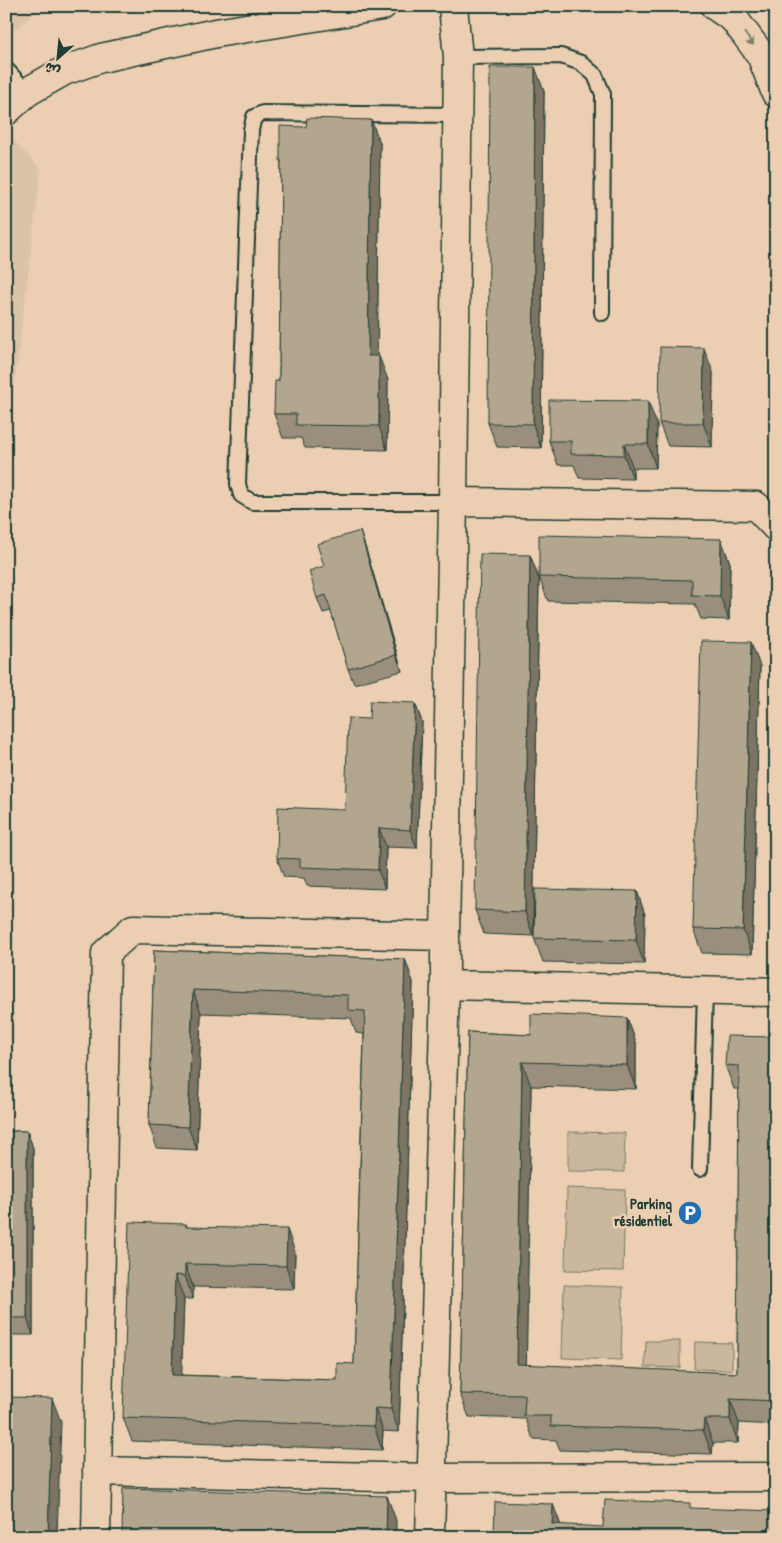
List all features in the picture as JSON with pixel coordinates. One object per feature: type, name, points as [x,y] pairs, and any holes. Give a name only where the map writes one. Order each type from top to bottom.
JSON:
[{"type":"street","points":[[6,111],[28,92],[64,71],[101,58],[216,33],[382,6]]},
{"type":"street","points":[[430,1537],[445,985],[453,502],[458,57],[453,6]]},
{"type":"street","points":[[714,6],[734,19],[761,55],[776,93]]},
{"type":"street","points":[[453,502],[756,506],[776,527]]},
{"type":"street","points":[[96,1537],[106,953],[134,929],[445,936]]},
{"type":"street","points":[[445,985],[776,992]]},
{"type":"street","points":[[97,1471],[431,1478],[776,1477]]},
{"type":"lane","points":[[458,57],[562,56],[581,63],[595,75],[603,94],[602,313]]},
{"type":"lane","points":[[6,69],[28,92]]},
{"type":"lane","points":[[453,502],[252,502],[241,495],[238,484],[250,130],[254,116],[264,114],[457,115]]},
{"type":"lane","points":[[700,1169],[705,991]]},
{"type":"shaded area","points":[[6,6],[43,6],[6,37]]},
{"type":"shaded area","points":[[6,132],[41,170],[6,453]]},
{"type":"shaded area","points":[[568,1132],[625,1133],[624,1172],[568,1171]]},
{"type":"shaded area","points":[[567,1188],[625,1190],[623,1271],[565,1270]]},
{"type":"shaded area","points":[[564,1285],[623,1287],[621,1360],[562,1358]]},
{"type":"shaded area","points":[[646,1341],[680,1341],[680,1368],[645,1367]]},
{"type":"shaded area","points":[[695,1342],[732,1343],[732,1370],[694,1369]]},
{"type":"building","points":[[490,67],[535,67],[533,424],[488,423]]},
{"type":"building","points":[[307,118],[371,120],[368,356],[379,356],[379,426],[296,425],[296,414],[274,414],[275,381],[279,381],[280,126],[306,127]]},
{"type":"building","points":[[660,347],[704,348],[703,423],[659,423]]},
{"type":"building","points":[[549,400],[648,401],[648,444],[624,444],[624,455],[571,454],[571,441],[549,441]]},
{"type":"building","points":[[360,531],[396,655],[348,669],[326,595],[317,598],[309,571],[324,566],[317,544]]},
{"type":"building","points":[[539,535],[721,539],[720,596],[692,595],[692,580],[539,577]]},
{"type":"building","points":[[480,554],[530,555],[525,912],[475,910]]},
{"type":"building","points":[[701,641],[751,642],[743,930],[693,929]]},
{"type":"building","points":[[370,701],[415,703],[410,830],[379,828],[378,870],[300,867],[300,859],[277,858],[278,807],[345,810],[348,718],[369,719]]},
{"type":"building","points":[[535,889],[637,891],[636,940],[534,938]]},
{"type":"building","points":[[154,950],[405,959],[391,1409],[375,1408],[374,1426],[123,1418],[129,1222],[186,1224],[186,1227],[287,1229],[286,1266],[185,1264],[185,1276],[175,1275],[172,1375],[337,1380],[337,1363],[354,1364],[365,1011],[348,1010],[348,995],[193,990],[188,1127],[149,1125]]},
{"type":"building","points":[[531,1014],[627,1018],[627,1065],[522,1062],[517,1364],[737,1373],[739,1066],[725,1065],[727,1036],[776,1037],[776,1401],[730,1399],[730,1419],[704,1419],[703,1430],[551,1426],[551,1416],[524,1416],[525,1395],[460,1394],[468,1032],[531,1035]]},
{"type":"building","points":[[6,1131],[27,1131],[27,1318],[6,1318]]},
{"type":"building","points":[[6,1397],[52,1398],[48,1537],[6,1537]]},
{"type":"building","points":[[123,1488],[387,1496],[386,1537],[122,1537]]},
{"type":"building","points":[[605,1500],[690,1503],[690,1508],[776,1511],[776,1537],[494,1537],[495,1502],[553,1504],[552,1524],[603,1527]]},
{"type":"place","name":"Parking résidentiel","points":[[690,1213]]}]
